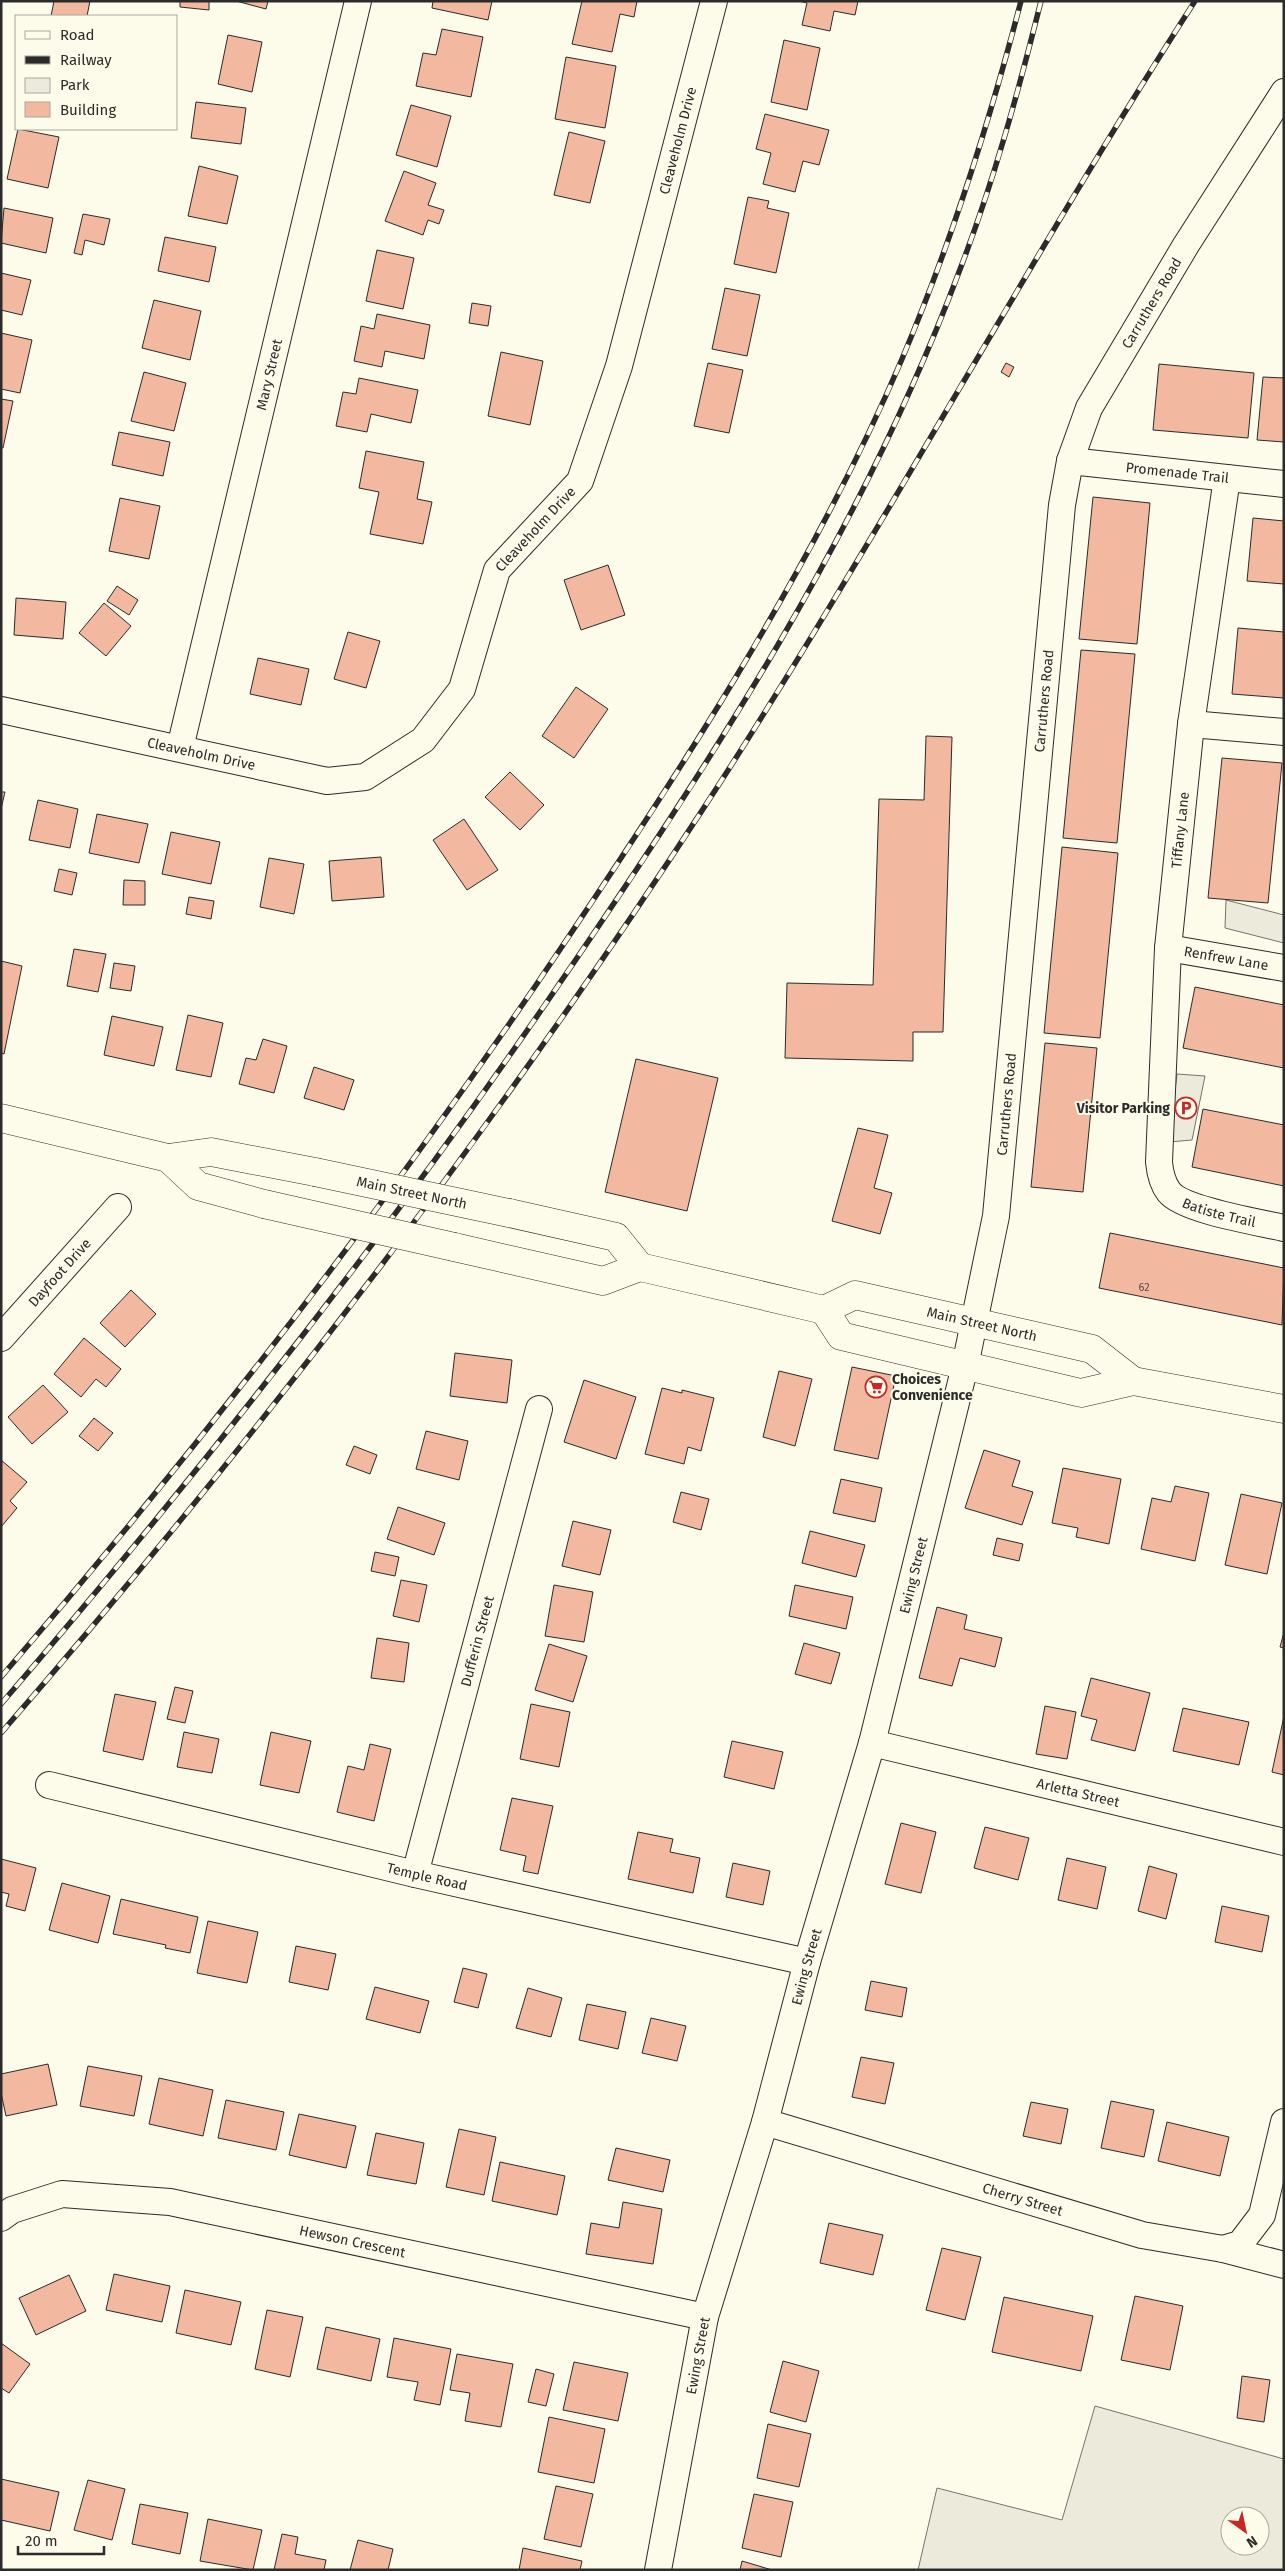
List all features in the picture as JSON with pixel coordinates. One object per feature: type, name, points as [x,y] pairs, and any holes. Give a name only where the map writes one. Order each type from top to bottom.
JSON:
[{"type":"main road","name":"Main Street North","points":[[1,1118],[168,1158],[211,1152],[315,1172],[616,1237],[640,1267],[603,1281],[264,1204],[198,1186],[168,1158]]},
{"type":"main road","points":[[640,1267],[824,1310]]},
{"type":"main road","name":"Main Street North","points":[[1133,1381],[1092,1348],[973,1320],[855,1295],[824,1310],[841,1336],[1081,1393],[1133,1381],[1284,1409]]},
{"type":"street","name":"Mary Street","points":[[180,748],[358,1]]},
{"type":"street","name":"Cleaveholm Drive","points":[[1,710],[327,780],[365,777],[423,740],[462,690],[497,570],[580,481],[619,366],[714,1]]},
{"type":"street","name":"Carruthers Road","points":[[965,1366],[996,1216],[1062,505],[1070,461],[1089,408],[1186,245],[1284,92]]},
{"type":"street","name":"Promenade Trail","points":[[1070,461],[1284,484]]},
{"type":"street","name":"Tiffany Lane","points":[[1164,1183],[1159,1162],[1168,948],[1191,724],[1227,478]]},
{"type":"street","points":[[1191,724],[1284,732]]},
{"type":"street","name":"Renfrew Lane","points":[[1168,948],[1284,968]]},
{"type":"street","name":"Batiste Trail","points":[[1164,1183],[1169,1193],[1188,1205],[1284,1228]]},
{"type":"street","name":"Dayfoot Drive","points":[[1,1338],[118,1207]]},
{"type":"street","name":"Ewing Street","points":[[658,2570],[705,2317],[765,2122],[807,1962],[872,1743],[965,1366]]},
{"type":"street","name":"Dufferin Street","points":[[415,1874],[539,1409]]},
{"type":"street","name":"Arletta Street","points":[[872,1743],[1284,1842]]},
{"type":"street","name":"Temple Road","points":[[49,1785],[415,1874],[807,1962]]},
{"type":"street","name":"Cherry Street","points":[[765,2122],[1142,2235],[1223,2249],[1284,2265]]},
{"type":"street","points":[[1223,2249],[1240,2244],[1262,2215],[1284,2122]]},
{"type":"street","name":"Hewson Crescent","points":[[1,2218],[12,2210],[62,2194],[170,2202],[705,2317]]},
{"type":"green space","points":[[1095,2406],[1284,2459],[1284,2570],[918,2570],[937,2488],[1062,2520]]},
{"type":"shaded area","points":[[1226,900],[1284,915],[1284,943],[1225,928]]},
{"type":"shaded area","name":"Visitor Parking","points":[[1177,1074],[1205,1076],[1192,1140],[1169,1142]]},
{"type":"building","points":[[54,1],[90,1],[87,15],[51,15]]},
{"type":"building","points":[[180,1],[209,1],[209,10],[180,7]]},
{"type":"building","points":[[236,1],[268,1],[266,9]]},
{"type":"building","points":[[433,1],[492,1],[488,20],[432,8]]},
{"type":"building","points":[[582,1],[637,1],[634,17],[620,14],[612,52],[572,44]]},
{"type":"building","points":[[799,1],[858,1],[855,15],[834,11],[830,31],[802,25],[807,3]]},
{"type":"building","points":[[442,29],[483,37],[471,97],[416,86],[423,53],[436,55]]},
{"type":"building","points":[[228,35],[262,42],[252,92],[218,84]]},
{"type":"building","points":[[784,40],[820,48],[807,110],[771,102]]},
{"type":"building","points":[[566,57],[616,66],[605,128],[555,119]]},
{"type":"building","points":[[196,102],[246,108],[241,144],[191,138]]},
{"type":"building","points":[[411,105],[451,116],[437,167],[396,155]]},
{"type":"building","points":[[765,114],[829,130],[819,165],[803,161],[795,192],[763,184],[771,153],[756,149]]},
{"type":"building","points":[[18,130],[59,137],[48,188],[7,179]]},
{"type":"building","points":[[569,132],[605,141],[590,203],[554,195]]},
{"type":"building","points":[[199,166],[238,176],[227,224],[188,216]]},
{"type":"building","points":[[404,171],[436,183],[428,205],[444,210],[439,224],[428,220],[423,235],[385,221]]},
{"type":"building","points":[[748,197],[769,201],[767,208],[789,213],[776,273],[734,264]]},
{"type":"building","points":[[4,208],[53,218],[46,253],[1,243]]},
{"type":"building","points":[[83,214],[110,219],[104,245],[85,240],[82,255],[74,253]]},
{"type":"building","points":[[165,237],[216,247],[209,282],[158,271]]},
{"type":"building","points":[[377,250],[414,258],[403,309],[366,301]]},
{"type":"building","points":[[1,273],[31,280],[22,315],[1,310]]},
{"type":"building","points":[[725,288],[760,295],[747,356],[712,349]]},
{"type":"building","points":[[154,300],[201,311],[190,360],[142,348]]},
{"type":"building","points":[[472,303],[491,306],[488,326],[469,323]]},
{"type":"building","points":[[377,314],[430,325],[424,359],[385,351],[382,367],[354,361],[361,326],[374,329]]},
{"type":"building","points":[[1,333],[32,340],[20,393],[1,389]]},
{"type":"building","points":[[501,352],[543,361],[530,425],[488,416]]},
{"type":"building","points":[[708,363],[743,370],[729,433],[694,426]]},
{"type":"building","points":[[1006,363],[1014,367],[1009,377],[1001,372]]},
{"type":"building","points":[[1159,364],[1254,373],[1248,438],[1153,430]]},
{"type":"building","points":[[144,372],[186,383],[174,431],[131,421]]},
{"type":"building","points":[[1263,377],[1284,378],[1284,442],[1257,440]]},
{"type":"building","points":[[359,378],[418,390],[411,423],[371,414],[367,432],[336,426],[343,392],[356,394]]},
{"type":"building","points":[[1,399],[13,401],[3,448],[1,448]]},
{"type":"building","points":[[119,432],[170,442],[163,476],[112,465]]},
{"type":"building","points":[[366,451],[424,462],[417,499],[432,502],[423,544],[370,534],[379,492],[359,488]]},
{"type":"building","points":[[1093,497],[1150,503],[1137,644],[1079,639]]},
{"type":"building","points":[[120,498],[160,506],[149,559],[109,551]]},
{"type":"building","points":[[1253,518],[1284,521],[1284,584],[1247,581]]},
{"type":"building","points":[[608,565],[625,615],[581,630],[564,580]]},
{"type":"building","points":[[117,586],[138,600],[129,615],[107,601]]},
{"type":"building","points":[[16,598],[66,602],[63,639],[14,635]]},
{"type":"building","points":[[104,603],[131,626],[106,656],[79,633]]},
{"type":"building","points":[[1238,628],[1284,632],[1284,698],[1232,694]]},
{"type":"building","points":[[348,632],[380,641],[366,688],[334,679]]},
{"type":"building","points":[[1081,650],[1135,654],[1117,843],[1063,838]]},
{"type":"building","points":[[258,658],[309,669],[301,705],[250,694]]},
{"type":"building","points":[[576,687],[608,709],[574,758],[542,736]]},
{"type":"building","points":[[926,736],[952,737],[943,1032],[913,1032],[913,1061],[785,1058],[787,983],[873,985],[879,799],[924,800]]},
{"type":"building","points":[[1222,758],[1282,763],[1268,903],[1208,898]]},
{"type":"building","points":[[510,772],[544,805],[520,830],[485,797]]},
{"type":"building","points":[[1,792],[5,792],[1,809]]},
{"type":"building","points":[[38,800],[78,809],[70,848],[29,840]]},
{"type":"building","points":[[97,814],[148,824],[139,863],[89,853]]},
{"type":"building","points":[[464,819],[498,870],[467,890],[433,840]]},
{"type":"building","points":[[171,832],[220,842],[211,884],[162,874]]},
{"type":"building","points":[[1062,847],[1118,853],[1100,1038],[1044,1033]]},
{"type":"building","points":[[381,857],[384,897],[332,901],[329,861]]},
{"type":"building","points":[[269,858],[304,864],[294,914],[260,907]]},
{"type":"building","points":[[59,869],[77,873],[72,895],[54,891]]},
{"type":"building","points":[[124,880],[145,881],[145,905],[123,905]]},
{"type":"building","points":[[189,897],[214,901],[211,919],[186,914]]},
{"type":"building","points":[[74,949],[106,954],[98,992],[67,986]]},
{"type":"building","points":[[1,961],[22,966],[4,1054],[1,1053]]},
{"type":"building","points":[[114,963],[135,966],[131,991],[110,988]]},
{"type":"building","points":[[1195,987],[1284,1005],[1284,1068],[1183,1048]]},
{"type":"building","points":[[188,1015],[223,1023],[211,1077],[176,1070]]},
{"type":"building","points":[[112,1016],[163,1027],[154,1066],[104,1055]]},
{"type":"building","points":[[263,1039],[287,1046],[274,1093],[239,1084],[246,1058],[256,1060]]},
{"type":"building","points":[[1045,1043],[1097,1048],[1083,1192],[1031,1187]]},
{"type":"building","points":[[636,1059],[718,1078],[687,1211],[605,1192]]},
{"type":"building","points":[[314,1067],[354,1080],[344,1110],[304,1098]]},
{"type":"building","points":[[1203,1109],[1284,1125],[1284,1186],[1192,1167]]},
{"type":"building","points":[[858,1128],[888,1135],[874,1188],[892,1193],[880,1234],[832,1221]]},
{"type":"building","points":[[1110,1233],[1284,1268],[1282,1325],[1099,1288]]},
{"type":"building","points":[[131,1290],[156,1314],[125,1347],[100,1323]]},
{"type":"building","points":[[84,1338],[121,1369],[106,1387],[96,1379],[81,1397],[54,1374]]},
{"type":"building","points":[[455,1353],[512,1360],[507,1403],[450,1396]]},
{"type":"building","points":[[852,1367],[896,1376],[878,1459],[834,1450]]},
{"type":"building","points":[[779,1371],[812,1379],[795,1446],[763,1437]]},
{"type":"building","points":[[584,1380],[636,1397],[616,1459],[564,1442]]},
{"type":"building","points":[[43,1385],[68,1412],[32,1444],[8,1417]]},
{"type":"building","points":[[662,1388],[682,1393],[682,1390],[714,1398],[701,1451],[688,1447],[684,1464],[645,1454]]},
{"type":"building","points":[[94,1418],[113,1433],[98,1451],[79,1436]]},
{"type":"building","points":[[426,1431],[468,1441],[459,1480],[416,1469]]},
{"type":"building","points":[[354,1446],[377,1455],[370,1474],[346,1465]]},
{"type":"building","points":[[984,1450],[1020,1461],[1012,1486],[1033,1492],[1022,1525],[965,1508]]},
{"type":"building","points":[[1,1460],[27,1482],[10,1501],[17,1508],[1,1527]]},
{"type":"building","points":[[1063,1468],[1121,1479],[1109,1544],[1076,1537],[1078,1528],[1052,1523]]},
{"type":"building","points":[[841,1479],[882,1488],[875,1522],[833,1513]]},
{"type":"building","points":[[1175,1486],[1209,1493],[1195,1561],[1141,1549],[1152,1498],[1171,1502]]},
{"type":"building","points":[[681,1492],[709,1499],[701,1530],[673,1522]]},
{"type":"building","points":[[1241,1494],[1282,1503],[1267,1574],[1225,1565]]},
{"type":"building","points":[[398,1507],[445,1523],[434,1555],[387,1539]]},
{"type":"building","points":[[573,1521],[611,1530],[600,1575],[562,1566]]},
{"type":"building","points":[[810,1531],[865,1545],[856,1577],[802,1563]]},
{"type":"building","points":[[997,1538],[1023,1544],[1019,1561],[993,1555]]},
{"type":"building","points":[[375,1552],[399,1557],[395,1576],[371,1571]]},
{"type":"building","points":[[401,1580],[427,1585],[419,1622],[393,1616]]},
{"type":"building","points":[[554,1585],[593,1592],[584,1642],[545,1636]]},
{"type":"building","points":[[795,1585],[853,1597],[846,1629],[789,1616]]},
{"type":"building","points":[[937,1607],[967,1615],[964,1629],[1002,1638],[995,1667],[960,1658],[952,1686],[919,1678]]},
{"type":"building","points":[[1284,1632],[1284,1648],[1280,1647]]},
{"type":"building","points":[[377,1638],[409,1643],[404,1682],[371,1678]]},
{"type":"building","points":[[804,1643],[840,1653],[831,1684],[795,1674]]},
{"type":"building","points":[[549,1644],[587,1656],[573,1702],[535,1690]]},
{"type":"building","points":[[1091,1678],[1150,1693],[1135,1751],[1091,1740],[1097,1720],[1081,1716]]},
{"type":"building","points":[[175,1687],[193,1691],[185,1723],[167,1719]]},
{"type":"building","points":[[115,1694],[156,1702],[143,1760],[103,1751]]},
{"type":"building","points":[[531,1704],[570,1712],[559,1767],[520,1759]]},
{"type":"building","points":[[1045,1706],[1076,1712],[1067,1759],[1036,1754]]},
{"type":"building","points":[[1183,1708],[1249,1722],[1239,1765],[1173,1751]]},
{"type":"building","points":[[1284,1716],[1284,1775],[1272,1772]]},
{"type":"building","points":[[184,1732],[219,1739],[212,1773],[177,1767]]},
{"type":"building","points":[[271,1732],[311,1741],[299,1793],[260,1785]]},
{"type":"building","points":[[732,1741],[783,1752],[774,1789],[724,1777]]},
{"type":"building","points":[[370,1744],[391,1749],[374,1821],[337,1812],[348,1766],[364,1770]]},
{"type":"building","points":[[512,1798],[553,1806],[538,1874],[523,1871],[526,1856],[500,1850]]},
{"type":"building","points":[[901,1823],[936,1832],[921,1893],[885,1884]]},
{"type":"building","points":[[985,1827],[1029,1838],[1018,1880],[974,1868]]},
{"type":"building","points":[[638,1832],[673,1839],[670,1852],[700,1858],[693,1893],[628,1879]]},
{"type":"building","points":[[1067,1858],[1106,1867],[1097,1909],[1058,1900]]},
{"type":"building","points":[[1,1859],[36,1868],[25,1911],[6,1906],[9,1894],[1,1892]]},
{"type":"building","points":[[733,1863],[770,1871],[763,1905],[726,1897]]},
{"type":"building","points":[[1149,1866],[1177,1874],[1166,1919],[1138,1911]]},
{"type":"building","points":[[62,1883],[110,1896],[98,1943],[49,1930]]},
{"type":"building","points":[[121,1899],[198,1917],[190,1953],[165,1948],[166,1945],[113,1934]]},
{"type":"building","points":[[1222,1906],[1269,1916],[1262,1952],[1215,1942]]},
{"type":"building","points":[[208,1921],[258,1932],[247,1983],[197,1973]]},
{"type":"building","points":[[296,1946],[336,1954],[328,1990],[289,1982]]},
{"type":"building","points":[[463,1968],[487,1974],[478,2008],[454,2002]]},
{"type":"building","points":[[871,1981],[907,1988],[902,2017],[865,2010]]},
{"type":"building","points":[[375,1987],[429,2001],[420,2033],[366,2019]]},
{"type":"building","points":[[528,1988],[562,1998],[551,2037],[516,2028]]},
{"type":"building","points":[[587,2004],[626,2012],[618,2049],[579,2040]]},
{"type":"building","points":[[651,2018],[686,2026],[677,2061],[642,2053]]},
{"type":"building","points":[[861,2057],[894,2063],[885,2104],[852,2097]]},
{"type":"building","points":[[48,2064],[57,2105],[6,2116],[1,2093],[1,2074]]},
{"type":"building","points":[[88,2066],[142,2076],[134,2116],[80,2106]]},
{"type":"building","points":[[159,2078],[213,2090],[203,2136],[149,2124]]},
{"type":"building","points":[[226,2100],[284,2112],[276,2150],[218,2138]]},
{"type":"building","points":[[1111,2101],[1154,2110],[1144,2157],[1101,2148]]},
{"type":"building","points":[[1031,2102],[1068,2109],[1061,2144],[1023,2136]]},
{"type":"building","points":[[299,2114],[356,2126],[346,2168],[289,2155]]},
{"type":"building","points":[[1167,2122],[1229,2137],[1220,2176],[1158,2161]]},
{"type":"building","points":[[459,2129],[496,2137],[484,2195],[446,2187]]},
{"type":"building","points":[[376,2133],[424,2143],[416,2184],[367,2175]]},
{"type":"building","points":[[616,2148],[670,2160],[663,2192],[608,2180]]},
{"type":"building","points":[[500,2162],[565,2176],[557,2215],[492,2201]]},
{"type":"building","points":[[623,2202],[662,2209],[653,2264],[586,2254],[591,2223],[619,2228]]},
{"type":"building","points":[[829,2223],[883,2235],[873,2275],[820,2263]]},
{"type":"building","points":[[942,2248],[981,2257],[965,2320],[926,2310]]},
{"type":"building","points":[[114,2274],[170,2286],[162,2322],[106,2310]]},
{"type":"building","points":[[69,2275],[86,2311],[36,2335],[19,2298]]},
{"type":"building","points":[[185,2290],[241,2302],[231,2345],[176,2333]]},
{"type":"building","points":[[1135,2296],[1183,2306],[1170,2370],[1121,2360]]},
{"type":"building","points":[[1004,2297],[1093,2316],[1081,2371],[992,2352]]},
{"type":"building","points":[[267,2310],[303,2317],[290,2377],[255,2369]]},
{"type":"building","points":[[326,2327],[380,2339],[371,2381],[317,2369]]},
{"type":"building","points":[[394,2338],[451,2349],[440,2405],[414,2400],[418,2382],[387,2377]]},
{"type":"building","points":[[1,2343],[30,2364],[9,2393],[1,2388]]},
{"type":"building","points":[[457,2354],[513,2364],[501,2427],[465,2421],[470,2393],[450,2390]]},
{"type":"building","points":[[783,2361],[819,2371],[806,2422],[770,2412]]},
{"type":"building","points":[[574,2362],[628,2373],[618,2421],[563,2410]]},
{"type":"building","points":[[536,2369],[554,2374],[546,2406],[528,2402]]},
{"type":"building","points":[[1242,2376],[1270,2380],[1264,2422],[1237,2418]]},
{"type":"building","points":[[549,2417],[605,2429],[594,2483],[538,2472]]},
{"type":"building","points":[[768,2424],[811,2434],[799,2487],[757,2478]]},
{"type":"building","points":[[1,2479],[59,2492],[50,2531],[1,2520]]},
{"type":"building","points":[[88,2480],[125,2489],[112,2540],[74,2530]]},
{"type":"building","points":[[556,2486],[593,2494],[581,2547],[544,2539]]},
{"type":"building","points":[[754,2494],[793,2502],[781,2557],[742,2548]]},
{"type":"building","points":[[140,2504],[188,2513],[180,2554],[132,2544]]},
{"type":"building","points":[[208,2519],[262,2530],[253,2570],[200,2561]]},
{"type":"building","points":[[282,2534],[298,2537],[295,2554],[326,2560],[324,2570],[274,2570]]},
{"type":"building","points":[[358,2540],[393,2549],[388,2570],[350,2570]]},
{"type":"building","points":[[523,2548],[582,2561],[580,2570],[519,2570]]},
{"type":"building","points":[[742,2561],[772,2570],[740,2570]]},
{"type":"railway","points":[[1,1677],[142,1510],[211,1424],[345,1252],[410,1164],[586,911],[686,758],[734,680],[824,521],[865,440],[902,359],[937,271],[968,183],[996,93],[1021,1]]},
{"type":"railway","points":[[1,1704],[146,1532],[217,1444],[287,1356],[423,1177],[553,993],[669,821],[724,733],[778,644],[829,554],[877,462],[920,368],[959,272],[994,172],[1041,1]]},
{"type":"railway","points":[[1,1733],[96,1622],[280,1397],[456,1165],[624,927],[705,806],[768,707],[1071,201],[1195,1]]},
{"type":"place","name":"Visitor Parking","points":[[1186,1108]]},
{"type":"place","name":"Choices Convenience","points":[[876,1387]]}]
